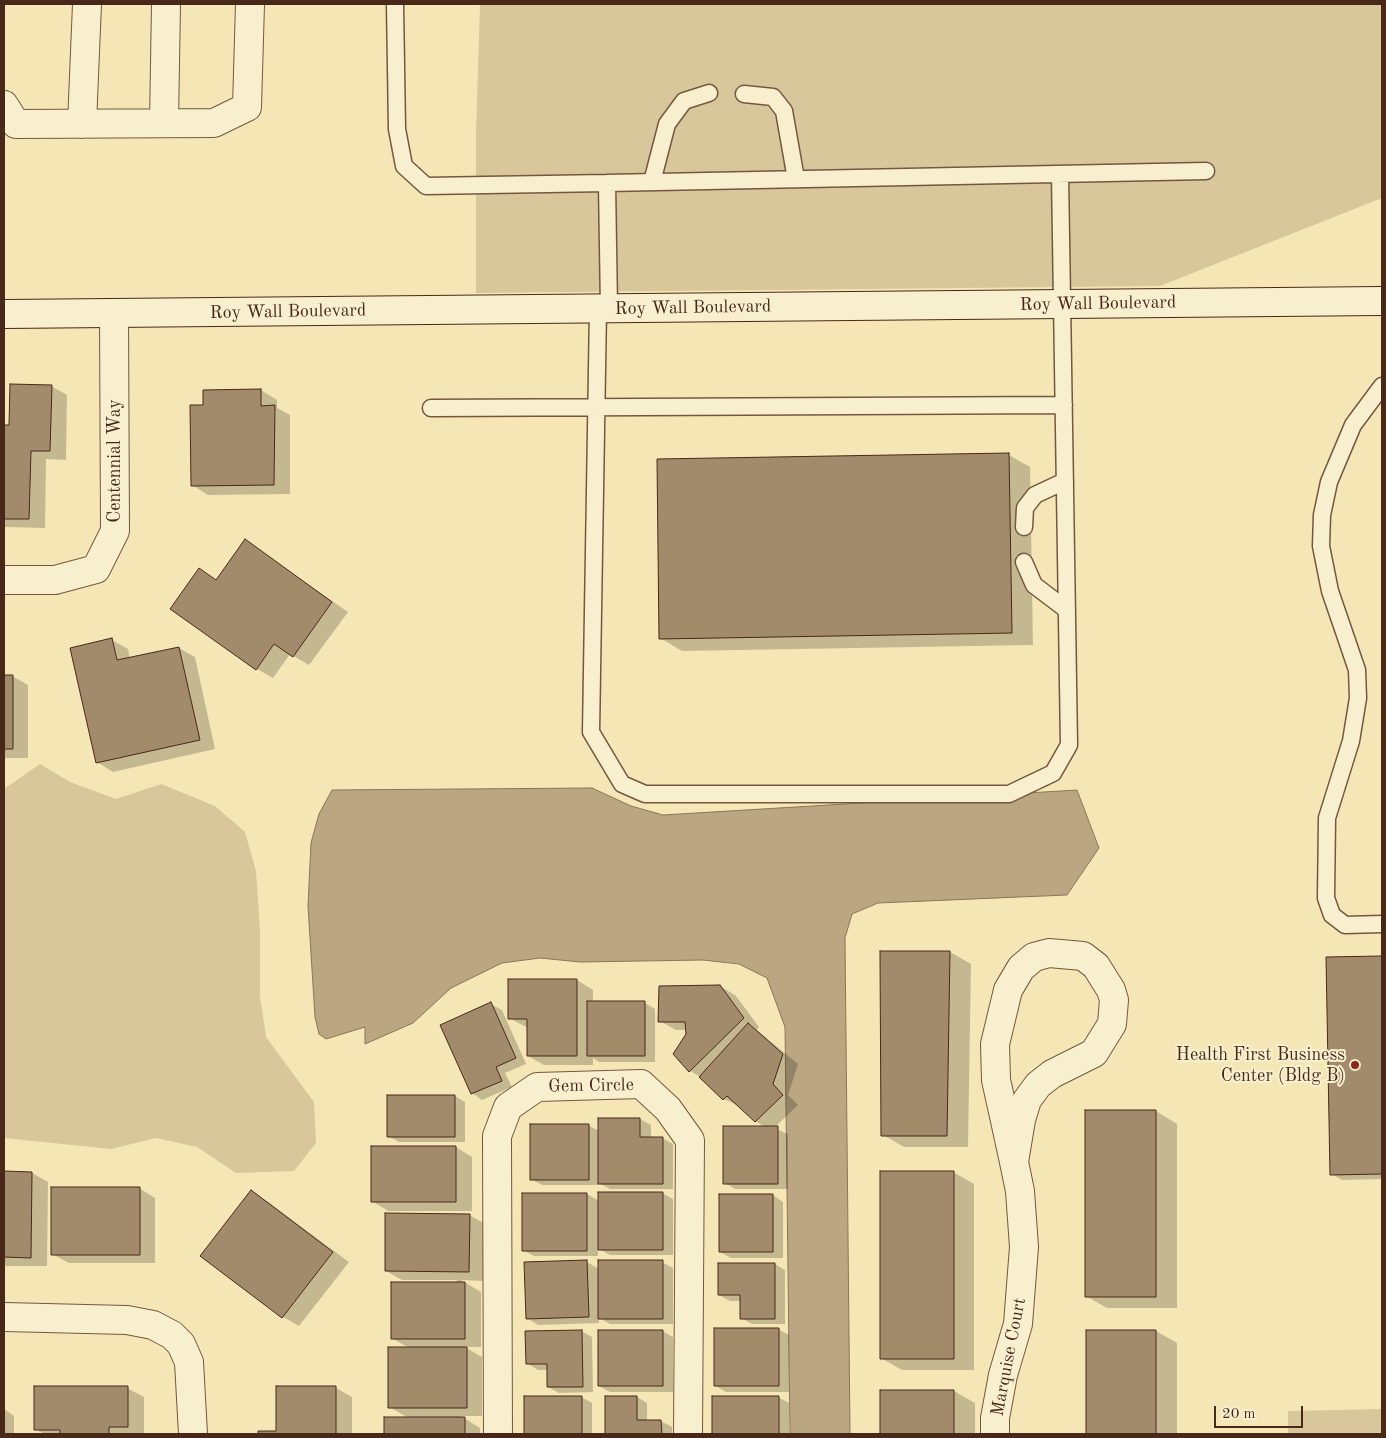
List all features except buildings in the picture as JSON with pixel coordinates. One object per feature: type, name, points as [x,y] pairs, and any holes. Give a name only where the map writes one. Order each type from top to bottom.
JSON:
[{"type":"street","points":[[82,124],[86,4]]},
{"type":"street","points":[[164,123],[166,4]]},
{"type":"street","points":[[4,105],[16,124],[214,123],[247,107],[250,4]]},
{"type":"street","name":"Roy Wall Boulevard","points":[[4,314],[1382,301]]},
{"type":"street","name":"Centennial Way","points":[[4,580],[55,580],[96,569],[115,532],[114,314]]},
{"type":"street","name":"Marquise Court","points":[[995,1434],[995,1418],[1003,1374],[1018,1324],[1023,1288],[1023,1228],[1020,1191],[996,1080],[995,1044],[1008,990],[1021,968],[1034,957],[1049,954],[1083,956],[1096,966],[1111,990],[1114,1000],[1112,1024],[1108,1035],[1094,1053],[1052,1074],[1038,1085],[1028,1100],[1021,1120],[1014,1162]]},
{"type":"street","name":"Gem Circle","points":[[498,1434],[497,1136],[508,1107],[537,1087],[641,1084],[668,1109],[690,1140],[688,1434]]},
{"type":"street","points":[[4,1317],[127,1320],[153,1325],[172,1336],[181,1344],[190,1362],[193,1434]]},
{"type":"lane","points":[[396,4],[397,129],[404,166],[426,186],[1206,171]]},
{"type":"lane","points":[[652,182],[668,124],[684,100],[709,93]]},
{"type":"lane","points":[[744,94],[773,97],[784,111],[796,179]]},
{"type":"lane","points":[[607,182],[603,309],[596,406],[591,732],[622,784],[645,794],[1009,794],[1053,773],[1070,745],[1060,174]]},
{"type":"lane","points":[[1382,386],[1353,425],[1329,482],[1322,515],[1321,546],[1330,591],[1357,670],[1358,698],[1351,742],[1327,818],[1326,898],[1332,915],[1345,925],[1382,924]]},
{"type":"lane","points":[[431,408],[1064,405]]},
{"type":"lane","points":[[1024,527],[1025,508],[1035,495],[1065,481]]},
{"type":"lane","points":[[1024,562],[1034,585],[1067,610]]},
{"type":"shaded area","points":[[480,4],[1382,4],[1382,198],[1160,286],[476,293],[476,135]]},
{"type":"shaded area","points":[[40,764],[70,782],[116,799],[161,784],[215,806],[245,832],[256,871],[260,931],[260,996],[266,1037],[314,1102],[316,1143],[294,1171],[236,1173],[197,1147],[156,1138],[111,1149],[4,1138],[4,789]]},
{"type":"shaded area","points":[[592,788],[631,806],[663,815],[1077,790],[1099,848],[1067,895],[878,903],[852,914],[845,938],[850,1434],[790,1434],[785,1027],[767,978],[739,964],[703,960],[580,962],[540,958],[502,963],[451,988],[413,1023],[365,1044],[365,1027],[326,1039],[319,1034],[315,1017],[308,906],[311,843],[319,814],[332,790]]},
{"type":"shaded area","points":[[1382,1409],[1382,1434],[1288,1434],[1288,1411]]},
{"type":"place","name":"Health First Business Center (Bldg B)","points":[[1355,1065]]}]
